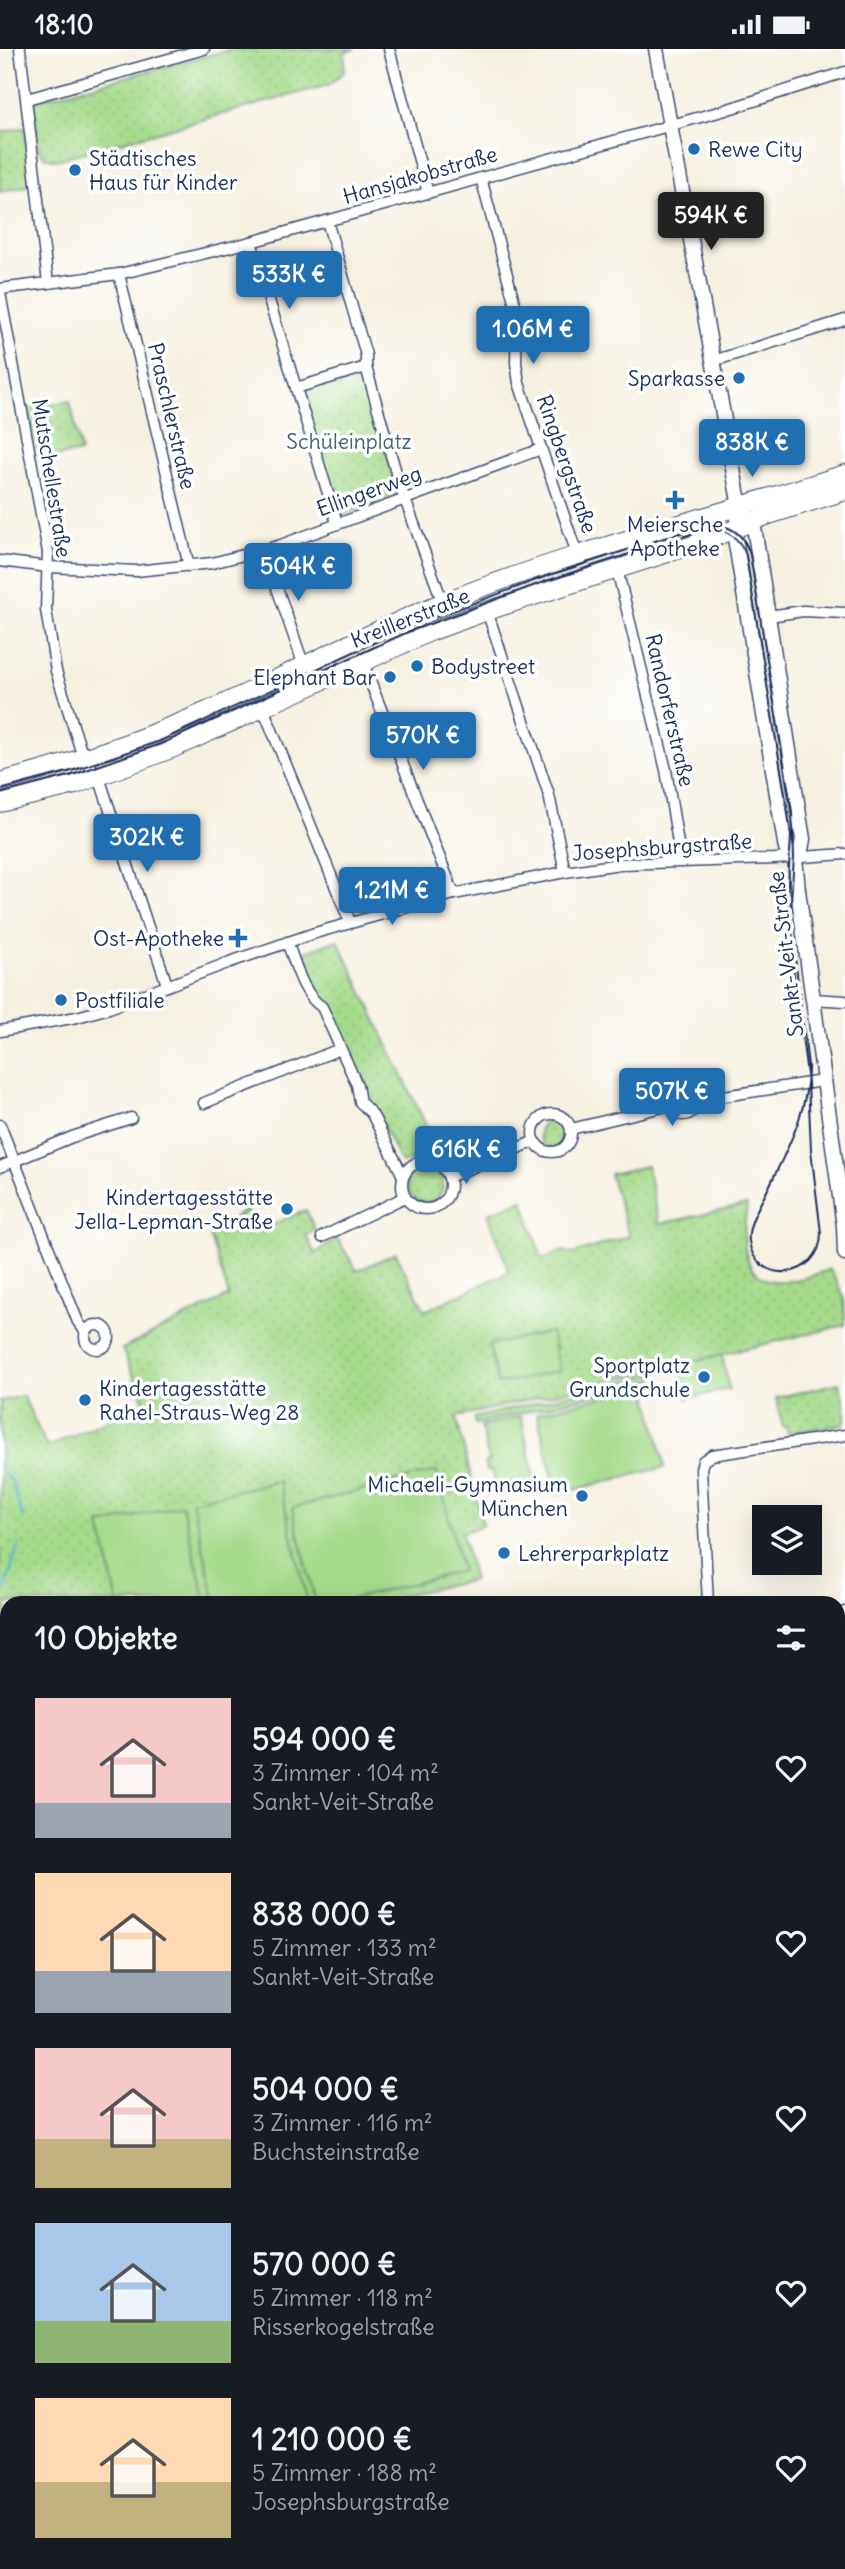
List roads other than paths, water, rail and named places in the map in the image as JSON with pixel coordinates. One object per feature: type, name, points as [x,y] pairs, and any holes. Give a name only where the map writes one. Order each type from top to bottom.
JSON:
[{"type":"main road","name":"Kreillerstraße","points":[[0,782],[85,757],[206,712],[443,603],[578,557],[845,474]]},
{"type":"main road","name":"Kreillerstraße","points":[[0,803],[97,777],[174,748],[432,631],[845,491]]},
{"type":"street","points":[[20,49],[48,283]]},
{"type":"street","points":[[27,99],[204,49]]},
{"type":"street","points":[[388,49],[428,193]]},
{"type":"street","name":"Sankt-Veit-Straße","points":[[656,49],[740,507],[735,530],[786,849],[795,858],[845,1250]]},
{"type":"street","name":"Hansjakobstraße","points":[[0,291],[119,274],[251,242],[670,125],[845,72]]},
{"type":"street","name":"Ringbergstraße","points":[[481,178],[517,311],[516,363],[519,383],[578,557]]},
{"type":"street","points":[[327,221],[405,498],[443,603]]},
{"type":"street","points":[[251,242],[337,523]]},
{"type":"street","name":"Praschlerstraße","points":[[119,274],[189,566]]},
{"type":"street","name":"Mutschellestraße","points":[[0,291],[48,552],[48,633],[65,703],[80,748],[102,786],[167,985]]},
{"type":"street","points":[[713,361],[845,320]]},
{"type":"street","points":[[296,388],[366,367]]},
{"type":"street","name":"Ellingerweg","points":[[0,561],[48,567],[136,571],[189,566],[264,550],[541,449]]},
{"type":"street","name":"Sankt-Veit-Straße","points":[[740,507],[752,522],[769,616],[803,839],[801,850],[795,858]]},
{"type":"street","points":[[264,550],[304,666]]},
{"type":"street","name":"Randorferstraße","points":[[617,569],[666,769],[681,861]]},
{"type":"street","points":[[487,611],[549,795],[565,871]]},
{"type":"street","points":[[769,616],[803,611],[845,613]]},
{"type":"street","points":[[362,661],[454,894]]},
{"type":"street","points":[[263,708],[350,922]]},
{"type":"street","name":"Josephsburgstraße","points":[[0,1031],[77,1017],[109,1008],[287,942],[454,894],[565,871],[620,864],[795,858],[844,851]]},
{"type":"street","points":[[287,942],[308,992],[313,1001],[322,1007],[357,1086],[360,1102],[372,1114],[403,1177]]},
{"type":"street","points":[[812,999],[845,1001]]},
{"type":"street","points":[[204,1103],[340,1049]]},
{"type":"street","points":[[697,1100],[823,1081]]},
{"type":"street","points":[[680,1089],[693,1092],[697,1100],[695,1108],[685,1115],[675,1112],[671,1105],[673,1093],[680,1089]]},
{"type":"street","points":[[571,1129],[671,1105]]},
{"type":"street","points":[[546,1115],[559,1116],[569,1123],[571,1129],[569,1141],[561,1150],[543,1150],[535,1141],[534,1129],[546,1115]]},
{"type":"street","points":[[0,1167],[72,1136],[131,1118]]},
{"type":"street","points":[[0,1125],[78,1322],[86,1332]]},
{"type":"street","points":[[449,1177],[535,1141]]},
{"type":"street","points":[[430,1161],[444,1169],[449,1177],[449,1192],[435,1207],[421,1209],[405,1197],[403,1177],[414,1164],[430,1161]]},
{"type":"street","points":[[322,1237],[405,1197]]},
{"type":"street","points":[[708,1596],[701,1469],[703,1461],[712,1455],[845,1434]]},
{"type":"waterway","points":[[0,1471],[11,1480],[23,1518]]},
{"type":"waterway","points":[[2,1596],[19,1544]]},
{"type":"tram line","points":[[0,790],[71,771],[160,741],[406,628],[547,576],[698,527],[716,525],[731,529],[742,539],[750,555],[792,812],[794,857],[790,915],[808,1066],[807,1083],[805,1099],[800,1115],[789,1146],[755,1215],[749,1241],[754,1256],[763,1266],[774,1271],[787,1272],[800,1268],[811,1261],[818,1249],[821,1233],[811,1150],[808,1082],[786,915],[791,836],[746,555],[730,534],[718,530],[703,530],[549,580],[408,632],[161,744],[72,775],[0,794]]},
{"type":"place","name":"Rewe City","points":[[694,149]]},
{"type":"place","name":"Städtisches Haus für Kinder","points":[[75,170]]},
{"type":"place","name":"Sparkasse","points":[[739,378]]},
{"type":"place","name":"Meiersche Apotheke","points":[[675,500]]},
{"type":"place","name":"Bodystreet","points":[[417,666]]},
{"type":"place","name":"Elephant Bar","points":[[390,677]]},
{"type":"place","name":"Ost-Apotheke","points":[[238,938]]},
{"type":"place","name":"Postfiliale","points":[[61,1000]]},
{"type":"place","name":"Kindertagesstätte Jella-Lepman-Straße","points":[[287,1209]]},
{"type":"place","name":"Sportplatz Grundschule","points":[[704,1377]]},
{"type":"place","name":"Kindertagesstätte Rahel-Straus-Weg 28","points":[[85,1400]]},
{"type":"place","name":"Michaeli-Gymnasium München","points":[[582,1496]]},
{"type":"place","name":"Lehrerparkplatz","points":[[504,1553]]},
{"type":"park label","name":"Schüleinplatz","points":[[349,441]]}]
